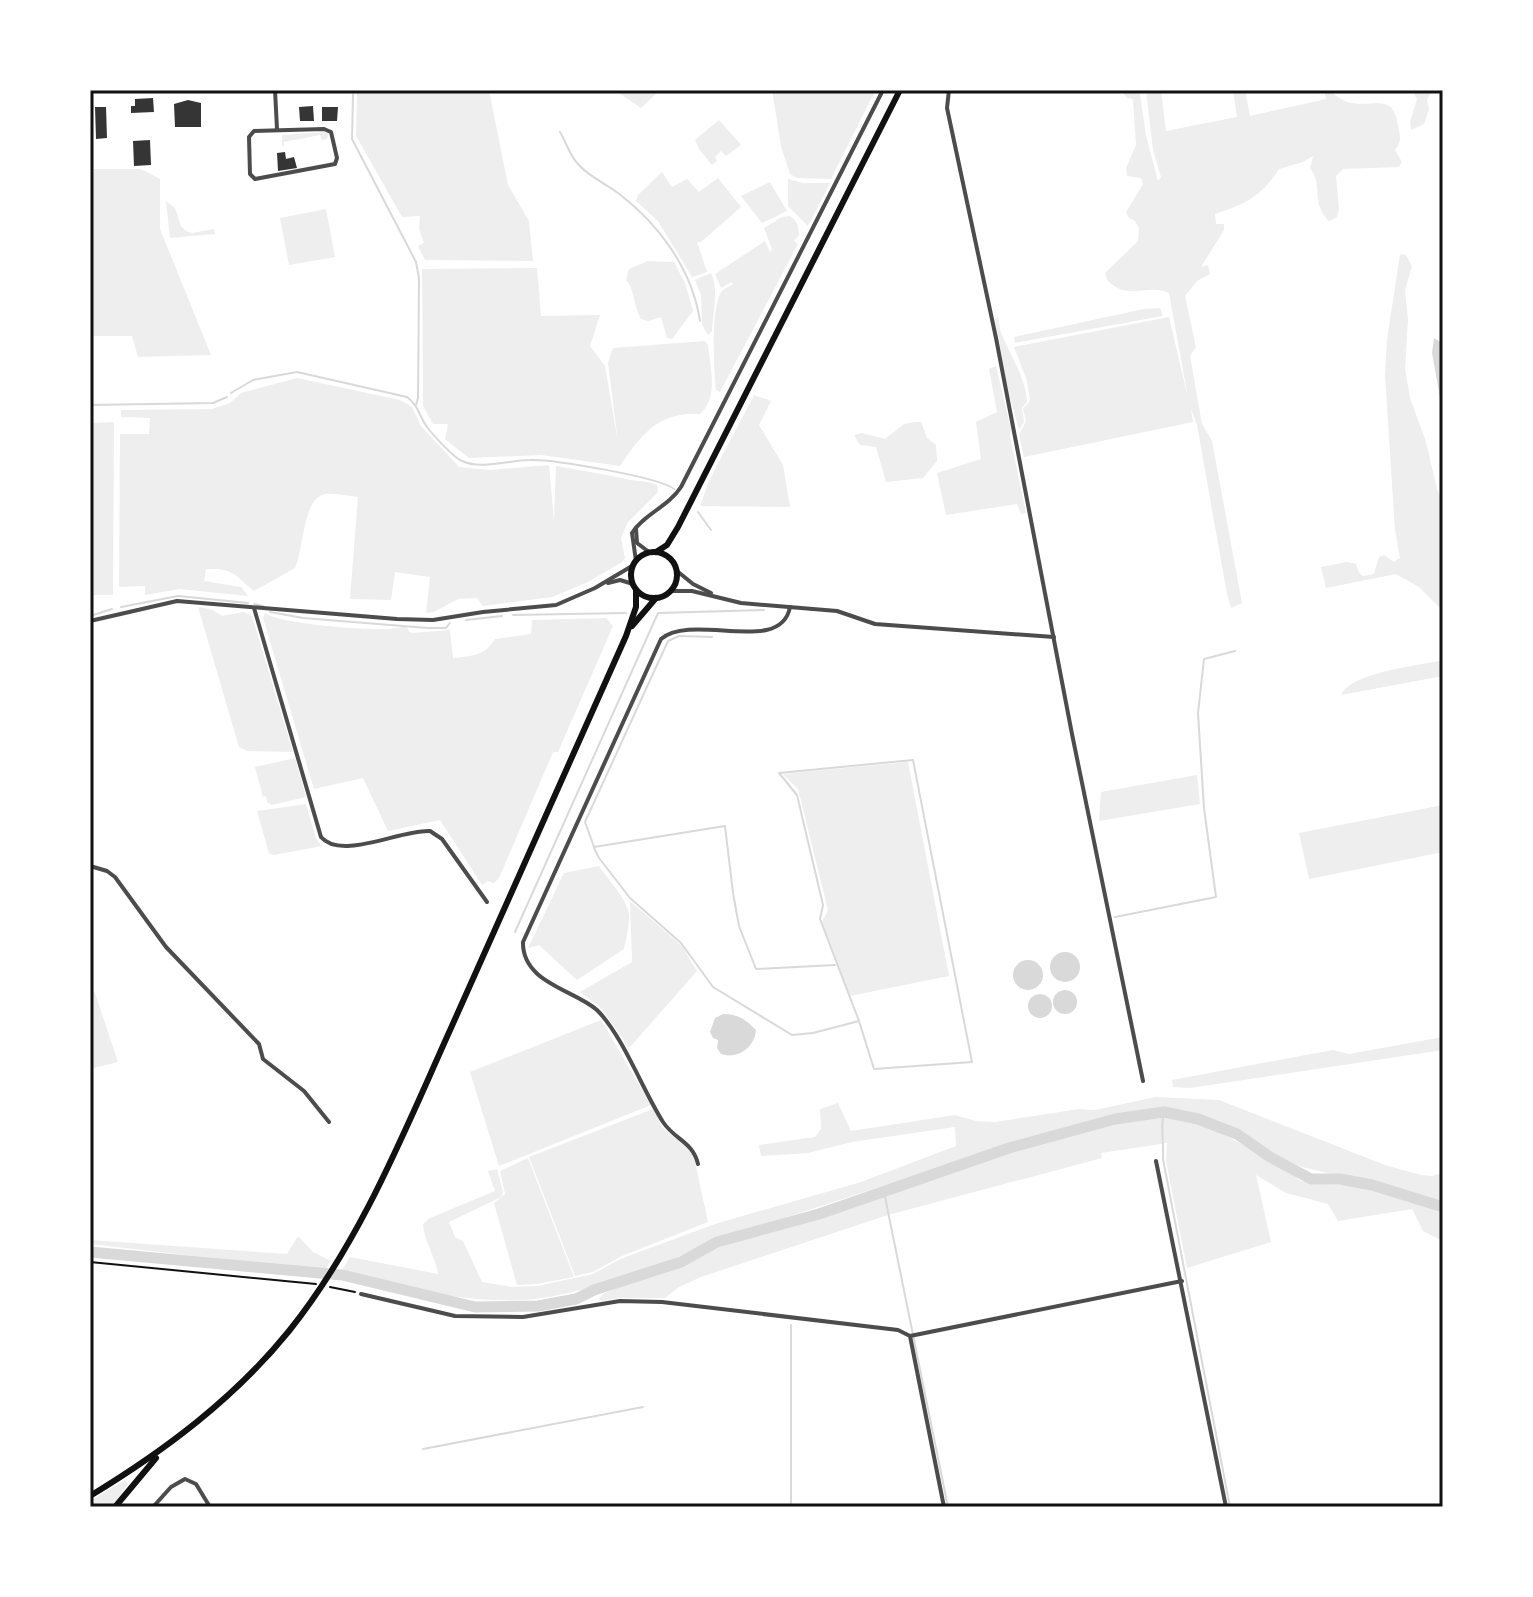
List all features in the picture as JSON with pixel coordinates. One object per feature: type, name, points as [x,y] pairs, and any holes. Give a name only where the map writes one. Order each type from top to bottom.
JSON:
[{"type":"main road","points":[[90,1496],[164,1449],[238,1386],[288,1332],[350,1240],[403,1135],[626,636],[636,607],[634,564],[667,545],[678,527],[900,90]]},
{"type":"main road","points":[[626,636],[645,608],[674,586],[671,547],[678,527]]},
{"type":"main road","points":[[653,552],[670,558],[675,568]]},
{"type":"main road","points":[[634,587],[645,596],[656,598]]},
{"type":"main road","points":[[115,1507],[164,1449]]},
{"type":"street","points":[[275,90],[277,129]]},
{"type":"street","points":[[595,588],[634,564],[631,539],[636,526],[668,503],[681,487],[883,90]]},
{"type":"street","points":[[949,90],[947,108],[996,338],[1143,1081]]},
{"type":"street","points":[[277,129],[328,130],[337,158],[335,164],[252,178],[251,133],[277,129]]},
{"type":"street","points":[[636,526],[637,543],[653,552]]},
{"type":"street","points":[[675,568],[693,584],[721,597]]},
{"type":"street","points":[[90,621],[177,601],[433,620],[556,605],[617,580],[634,587]]},
{"type":"street","points":[[670,591],[687,590],[741,603],[846,613],[875,624],[1054,637]]},
{"type":"street","points":[[698,1164],[693,1149],[663,1121],[599,1012],[543,979],[526,956],[523,942],[661,639],[677,630],[771,630],[786,620],[790,607]]},
{"type":"street","points":[[254,608],[321,837],[329,844],[349,846],[423,831],[436,833],[487,902]]},
{"type":"street","points":[[90,866],[115,877],[166,947],[259,1044],[263,1059],[304,1091],[329,1122]]},
{"type":"street","points":[[1156,1161],[1226,1507]]},
{"type":"street","points":[[361,1294],[455,1316],[523,1317],[620,1301],[662,1302],[882,1327],[910,1336],[1182,1281]]},
{"type":"street","points":[[910,1336],[944,1507]]},
{"type":"street","points":[[153,1507],[176,1483],[185,1479],[196,1484],[210,1507]]},
{"type":"path","points":[[90,1262],[315,1284]]},
{"type":"path","points":[[330,1287],[361,1294]]},
{"type":"shaded area","points":[[357,90],[489,90],[508,185],[529,221],[533,261],[425,260],[418,246],[424,243],[419,229],[420,216],[402,217],[356,136]]},
{"type":"shaded area","points":[[615,90],[660,90],[641,108]]},
{"type":"shaded area","points":[[772,90],[875,91],[831,179],[797,178],[790,174],[781,146]]},
{"type":"shaded area","points":[[1121,90],[1140,94],[1146,136],[1158,181],[1161,177],[1153,150],[1146,90],[1161,90],[1166,131],[1237,117],[1233,90],[1245,90],[1250,116],[1326,99],[1324,90],[1333,90],[1335,95],[1348,102],[1387,105],[1396,115],[1400,141],[1395,150],[1402,162],[1399,167],[1343,169],[1336,176],[1337,217],[1329,221],[1320,207],[1316,181],[1310,168],[1313,156],[1279,169],[1252,198],[1215,214],[1216,224],[1224,224],[1224,230],[1201,267],[1208,265],[1210,274],[1197,281],[1185,296],[1196,347],[1190,356],[1202,424],[1212,441],[1242,603],[1231,608],[1197,425],[1191,409],[1193,422],[1024,457],[1019,435],[1026,421],[1023,409],[1030,401],[1027,381],[1014,347],[1169,317],[1188,398],[1169,293],[1161,290],[1123,290],[1107,280],[1105,273],[1138,241],[1139,228],[1126,212],[1143,184],[1141,178],[1127,176],[1126,168],[1136,145],[1133,99],[1127,98]]},
{"type":"shaded area","points":[[1412,90],[1432,90],[1427,100],[1429,109],[1424,124],[1411,130],[1410,122],[1417,99]]},
{"type":"shaded area","points":[[719,120],[741,145],[726,156],[721,151],[712,165],[695,140]]},
{"type":"shaded area","points":[[329,132],[327,139],[322,140],[320,135],[284,142],[284,147],[282,145],[282,135]]},
{"type":"shaded area","points":[[90,169],[141,169],[160,179],[160,229],[211,355],[138,357],[132,336],[90,336]]},
{"type":"shaded area","points":[[662,172],[672,187],[687,179],[699,192],[718,178],[741,207],[701,242],[697,242],[707,272],[692,277],[658,221],[636,201],[638,195]]},
{"type":"shaded area","points":[[788,179],[803,183],[830,183],[808,226],[788,206]]},
{"type":"shaded area","points":[[770,182],[787,211],[762,223],[741,196]]},
{"type":"shaded area","points":[[166,201],[175,208],[186,231],[192,233],[214,229],[215,234],[170,238]]},
{"type":"shaded area","points":[[326,209],[335,257],[289,265],[280,218]]},
{"type":"shaded area","points":[[790,216],[798,226],[799,235],[794,241],[798,244],[720,392],[716,390],[714,368],[716,310],[722,291],[733,284],[721,288],[715,274],[765,241],[770,252],[772,249],[764,228],[782,217]]},
{"type":"shaded area","points":[[1400,254],[1406,255],[1412,266],[1405,290],[1408,320],[1405,369],[1410,398],[1443,504],[1443,611],[1419,587],[1396,574],[1326,588],[1321,567],[1347,562],[1356,564],[1363,576],[1374,574],[1379,557],[1384,555],[1394,562],[1400,558],[1395,530],[1385,375]]},
{"type":"shaded area","points":[[648,261],[674,262],[685,283],[693,311],[672,339],[667,338],[661,317],[648,321],[641,319],[626,280],[629,269]]},
{"type":"shaded area","points":[[537,268],[541,316],[600,315],[590,346],[605,366],[618,442],[608,363],[613,348],[705,341],[708,345],[711,390],[710,399],[700,414],[673,417],[652,427],[620,466],[541,455],[469,458],[445,439],[448,424],[433,424],[423,406],[422,269]]},
{"type":"shaded area","points":[[711,273],[715,301],[712,331],[708,335],[702,325],[701,295],[695,280]]},
{"type":"shaded area","points":[[1160,308],[1163,316],[1015,343],[1014,337]]},
{"type":"shaded area","points":[[998,317],[1001,333],[1026,393],[1027,402],[1022,408],[1024,422],[1019,430],[1008,390],[995,319]]},
{"type":"shaded area","points":[[1434,338],[1443,344],[1443,414],[1432,353]]},
{"type":"shaded area","points":[[996,366],[1026,513],[1021,514],[1017,504],[946,515],[937,473],[981,459],[976,422],[997,412],[989,369]]},
{"type":"shaded area","points":[[297,378],[400,400],[412,407],[421,426],[459,467],[491,470],[549,465],[554,521],[556,466],[649,482],[657,485],[658,492],[628,522],[621,538],[625,558],[622,562],[586,583],[552,597],[483,606],[477,598],[458,599],[426,613],[430,577],[395,572],[391,600],[350,599],[358,497],[330,494],[318,497],[312,504],[295,568],[254,591],[229,571],[206,569],[204,581],[241,587],[248,596],[180,589],[145,595],[145,586],[119,587],[120,434],[149,434],[150,418],[121,417],[121,410],[212,409],[230,403],[241,393]]},
{"type":"shaded area","points":[[754,395],[771,401],[759,425],[783,465],[790,507],[700,506],[709,481]]},
{"type":"shaded area","points":[[114,422],[113,595],[92,595],[93,423]]},
{"type":"shaded area","points":[[921,422],[927,438],[936,445],[937,461],[923,478],[886,482],[876,447],[860,445],[854,435],[862,433],[885,439],[904,424]]},
{"type":"shaded area","points":[[198,607],[213,610],[222,616],[243,612],[252,616],[293,752],[247,751],[239,747]]},
{"type":"shaded area","points":[[265,613],[288,621],[328,626],[385,629],[407,626],[413,633],[450,630],[453,658],[482,652],[495,639],[531,634],[532,620],[606,618],[613,626],[558,752],[553,752],[499,878],[494,883],[488,881],[482,885],[440,820],[388,831],[363,778],[314,789],[263,618]]},
{"type":"shaded area","points":[[1443,660],[1443,676],[1341,695],[1347,687],[1371,675]]},
{"type":"shaded area","points":[[295,758],[306,797],[272,805],[267,802],[266,796],[263,797],[255,767]]},
{"type":"shaded area","points":[[908,762],[949,976],[850,996],[822,922],[828,910],[798,789],[783,774]]},
{"type":"shaded area","points":[[1197,775],[1200,804],[1099,821],[1101,792]]},
{"type":"shaded area","points":[[306,804],[316,839],[322,846],[274,855],[269,853],[257,811]]},
{"type":"shaded area","points":[[1443,805],[1443,852],[1309,879],[1299,833]]},
{"type":"shaded area","points":[[599,866],[628,910],[624,949],[577,980],[539,945],[528,948],[564,873]]},
{"type":"shaded area","points":[[630,901],[682,946],[697,971],[629,1048],[602,1009],[580,992],[632,962]]},
{"type":"shaded area","points":[[1065,952],[1076,956],[1080,967],[1076,978],[1065,982],[1054,978],[1050,967],[1054,956]]},
{"type":"shaded area","points":[[1028,960],[1039,964],[1043,975],[1039,986],[1028,990],[1017,986],[1013,975],[1017,964]]},
{"type":"shaded area","points":[[90,986],[118,1062],[90,1069]]},
{"type":"shaded area","points":[[1065,990],[1073,994],[1077,1002],[1073,1010],[1065,1014],[1057,1010],[1053,1002],[1057,994]]},
{"type":"shaded area","points":[[1040,994],[1048,998],[1052,1006],[1048,1014],[1040,1018],[1032,1014],[1028,1006],[1032,998]]},
{"type":"shaded area","points":[[723,1014],[741,1018],[756,1030],[749,1047],[739,1054],[721,1054],[717,1048],[718,1040],[710,1032],[715,1018]]},
{"type":"shaded area","points":[[601,1020],[651,1105],[499,1166],[470,1072]]},
{"type":"shaded area","points":[[1443,1037],[1443,1050],[1190,1088],[1173,1087],[1172,1080],[1333,1050],[1349,1054]]},
{"type":"shaded area","points":[[1156,1097],[1219,1100],[1385,1165],[1421,1175],[1443,1173],[1443,1241],[1423,1231],[1412,1209],[1338,1221],[1328,1204],[1286,1193],[1256,1175],[1271,1242],[1187,1268],[1166,1161],[1167,1143],[1101,1153],[1102,1158],[888,1215],[701,1277],[679,1287],[665,1298],[599,1299],[619,1287],[693,1261],[719,1243],[826,1215],[1076,1130],[1165,1114],[1201,1122],[1284,1167],[1299,1180],[1312,1184],[1356,1185],[1415,1200],[1416,1194],[1302,1167],[1218,1122],[1168,1111],[1134,1112],[1023,1140],[714,1241],[671,1260],[593,1287],[543,1298],[499,1300],[453,1297],[341,1272],[350,1257],[438,1274],[423,1224],[430,1218],[495,1191],[488,1171],[497,1169],[503,1192],[501,1197],[449,1222],[455,1237],[463,1241],[482,1282],[511,1287],[537,1286],[593,1274],[620,1259],[718,1223],[861,1182],[956,1146],[955,1127],[852,1142],[808,1153],[761,1156],[759,1145],[815,1137],[821,1129],[820,1109],[838,1103],[851,1131],[955,1115],[995,1122],[1079,1109],[1095,1110]]},
{"type":"shaded area","points":[[653,1109],[662,1127],[693,1153],[708,1222],[622,1256],[593,1272],[575,1276],[529,1157]]},
{"type":"shaded area","points":[[528,1158],[574,1277],[517,1285],[494,1203],[505,1194],[500,1171]]},
{"type":"shaded area","points":[[298,1236],[313,1252],[331,1261],[325,1271],[90,1244],[90,1240],[287,1254]]},
{"type":"shaded area","points":[[125,1480],[128,1484],[111,1507],[90,1507],[90,1501]]},
{"type":"building","points":[[153,98],[154,112],[131,113],[135,99]]},
{"type":"building","points":[[188,100],[201,103],[201,127],[175,127],[174,104]]},
{"type":"building","points":[[313,106],[314,121],[300,121],[299,107]]},
{"type":"building","points":[[95,107],[106,107],[107,138],[96,139]]},
{"type":"building","points":[[322,107],[338,107],[337,121],[322,121]]},
{"type":"building","points":[[150,140],[151,165],[134,166],[133,141]]},
{"type":"building","points":[[285,152],[286,159],[294,157],[297,168],[278,171],[277,153]]},
{"type":"waterway","points":[[353,94],[352,139],[416,262],[419,278],[416,405]]},
{"type":"waterway","points":[[560,132],[582,168],[633,205],[660,233],[690,283],[700,321]]},
{"type":"waterway","points":[[231,393],[253,380],[297,372],[407,397],[427,427],[449,451],[470,464],[530,460],[560,462],[628,474],[674,489]]},
{"type":"waterway","points":[[90,405],[213,403],[227,397]]},
{"type":"waterway","points":[[698,512],[711,530]]},
{"type":"waterway","points":[[121,607],[178,596],[248,603]]},
{"type":"waterway","points":[[254,604],[263,606]]},
{"type":"waterway","points":[[90,616],[112,609]]},
{"type":"waterway","points":[[515,932],[658,613],[764,610]]},
{"type":"waterway","points":[[270,612],[303,618],[428,628],[446,628],[450,623]]},
{"type":"waterway","points":[[513,615],[626,613]]},
{"type":"waterway","points":[[466,620],[502,616]]},
{"type":"waterway","points":[[712,637],[679,636],[668,641],[585,822],[594,847],[725,826],[739,926],[756,969],[835,965]]},
{"type":"waterway","points":[[1115,917],[1216,897],[1204,808],[1198,713],[1204,659],[1235,651]]},
{"type":"waterway","points":[[913,760],[972,1062],[874,1069],[820,919],[823,905],[797,795],[779,773],[913,760]]},
{"type":"waterway","points":[[594,848],[630,898],[681,943],[713,987],[792,1035],[859,1021]]},
{"type":"waterway","points":[[1164,1112],[1163,1159],[1230,1507]]},
{"type":"waterway","points":[[90,1252],[342,1275],[475,1307],[538,1306],[576,1299],[594,1290],[681,1262],[717,1242],[819,1214],[1009,1148],[1115,1119],[1164,1112],[1198,1119],[1237,1134],[1270,1157],[1311,1179],[1340,1179],[1372,1185],[1443,1207]]},
{"type":"waterway","points":[[884,1192],[948,1507]]},
{"type":"waterway","points":[[791,1325],[791,1507]]},
{"type":"waterway","points":[[423,1449],[643,1407]]}]
